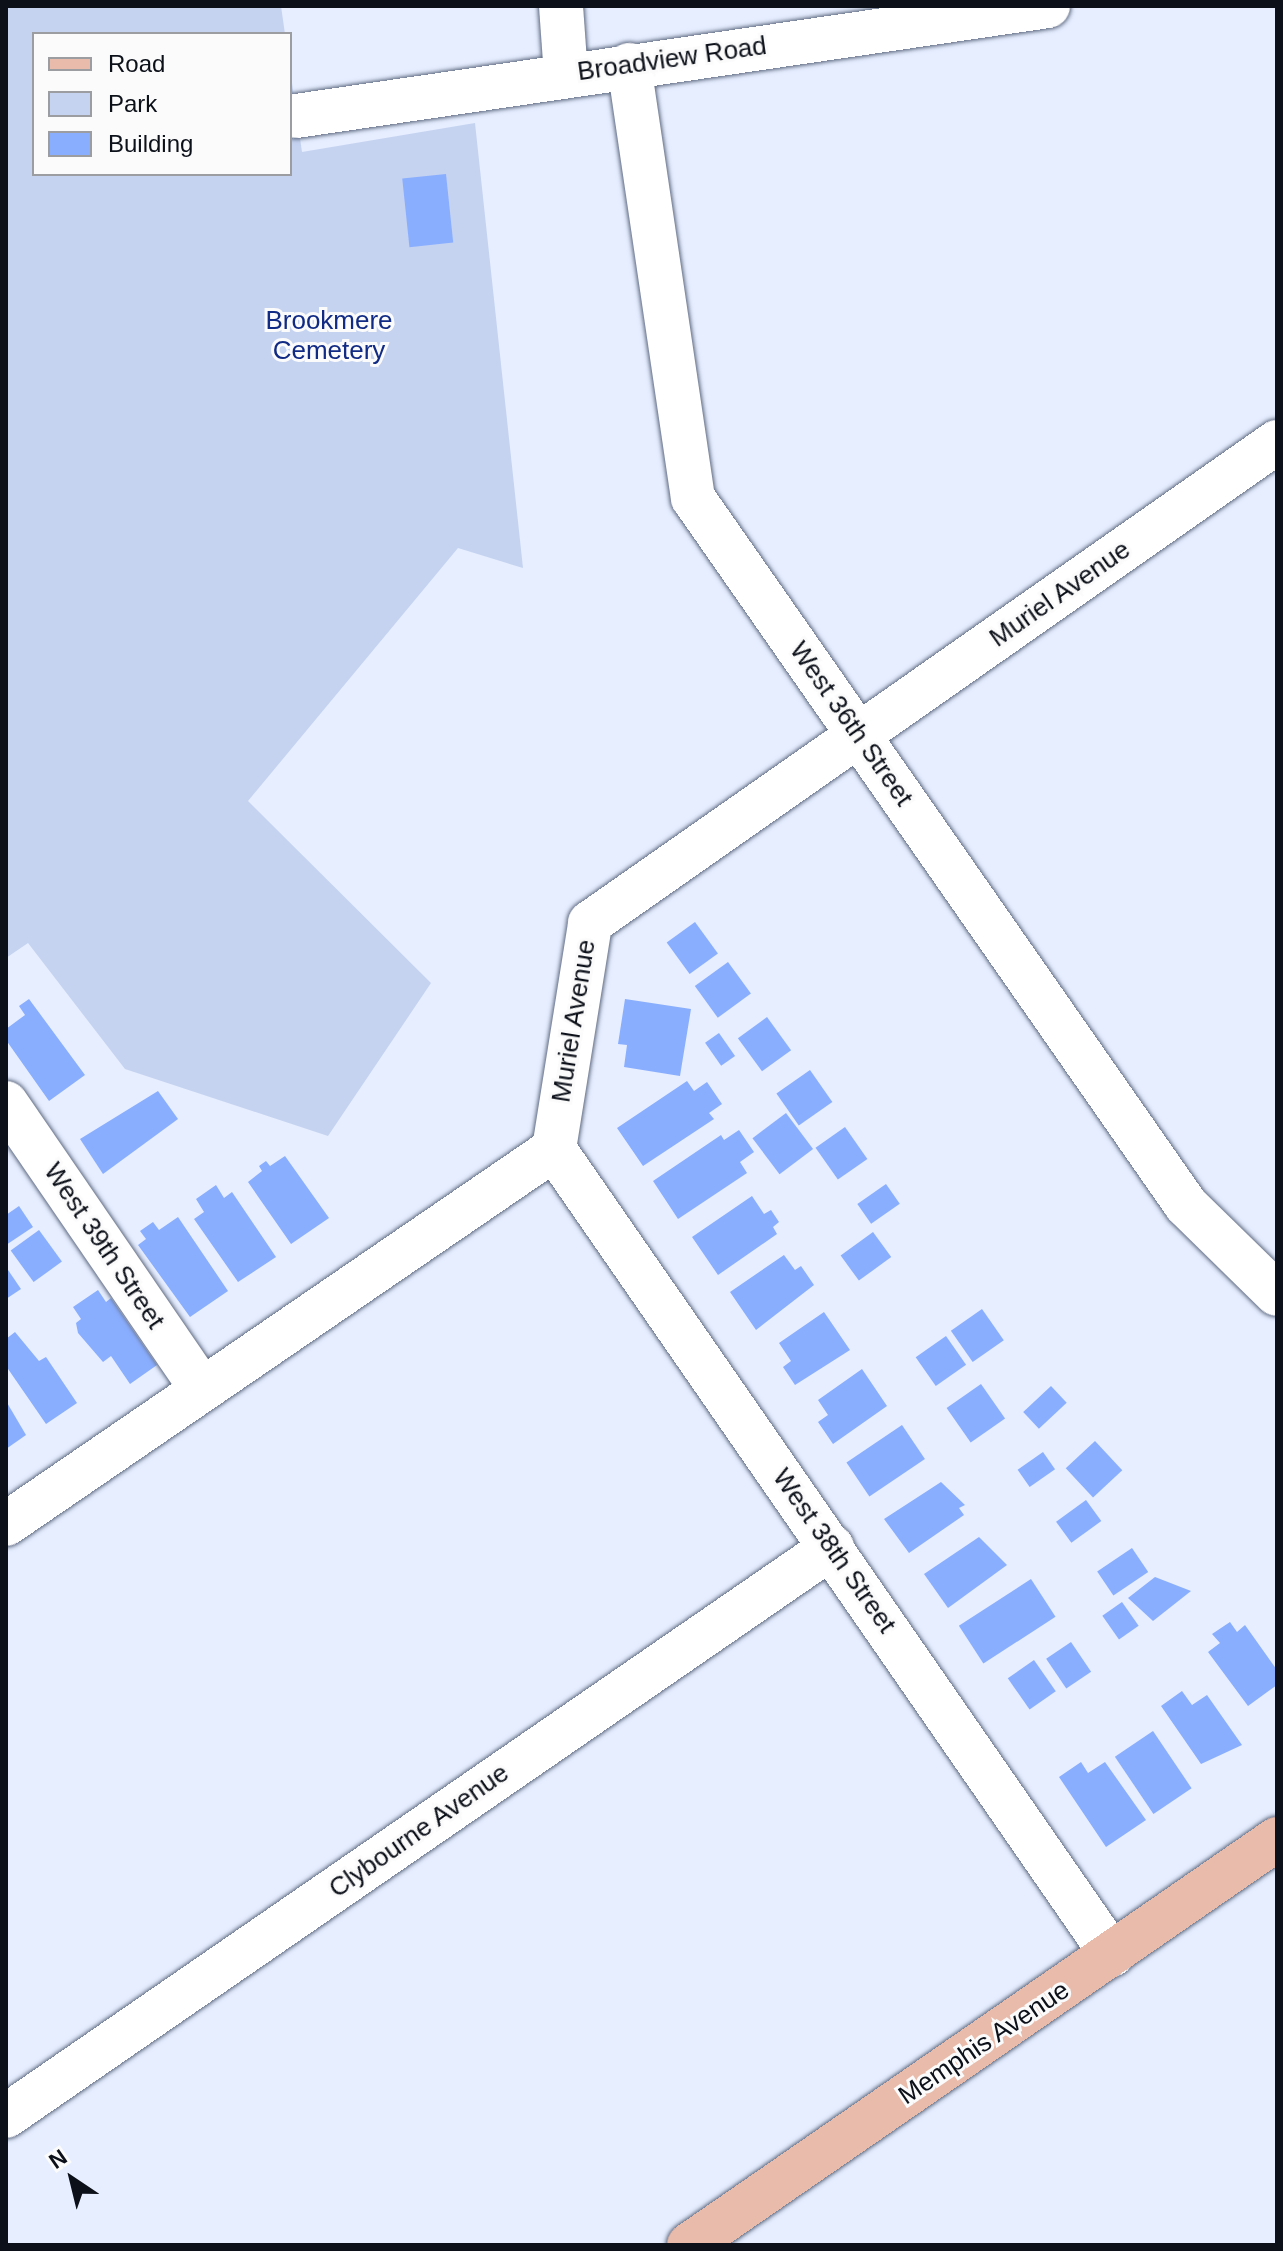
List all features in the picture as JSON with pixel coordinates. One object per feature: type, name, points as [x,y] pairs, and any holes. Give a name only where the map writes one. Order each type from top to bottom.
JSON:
[{"type":"main road","name":"Memphis Avenue","points":[[689,2245],[1277,1839]]},
{"type":"street","points":[[561,6],[566,75]]},
{"type":"street","name":"Broadview Road","points":[[296,116],[1048,6]]},
{"type":"street","name":"West 36th Street","points":[[629,65],[693,498],[1186,1205],[1277,1294]]},
{"type":"street","name":"Muriel Avenue","points":[[554,1149],[590,923],[1277,442]]},
{"type":"street","name":"West 39th Street","points":[[6,1103],[202,1389]]},
{"type":"street","points":[[6,1524],[554,1149]]},
{"type":"street","name":"West 38th Street","points":[[554,1149],[1112,1955]]},
{"type":"street","name":"Clybourne Avenue","points":[[6,2116],[832,1547]]},
{"type":"green space","name":"Brookmere Cemetery","points":[[6,6],[281,6],[285,32],[32,32],[32,176],[292,176],[292,83],[302,152],[475,123],[523,568],[458,548],[248,801],[431,983],[328,1136],[125,1069],[28,943],[6,958]]},
{"type":"building","points":[[446,174],[453,243],[409,247],[402,179]]},
{"type":"building","points":[[695,922],[718,954],[690,974],[667,943]]},
{"type":"building","points":[[728,962],[751,994],[718,1018],[695,986]]},
{"type":"building","points":[[29,999],[85,1075],[49,1101],[6,1040],[6,1029],[25,1015],[19,1006]]},
{"type":"building","points":[[625,999],[691,1009],[680,1076],[624,1067],[627,1045],[618,1044]]},
{"type":"building","points":[[767,1017],[791,1050],[762,1071],[738,1038]]},
{"type":"building","points":[[719,1033],[735,1056],[721,1066],[705,1043]]},
{"type":"building","points":[[810,1070],[832,1102],[799,1125],[776,1094]]},
{"type":"building","points":[[687,1081],[694,1091],[707,1082],[722,1104],[709,1113],[714,1119],[643,1166],[617,1128]]},
{"type":"building","points":[[158,1091],[178,1119],[103,1174],[80,1139]]},
{"type":"building","points":[[786,1113],[813,1149],[780,1174],[752,1138]]},
{"type":"building","points":[[845,1127],[867,1159],[838,1180],[816,1148]]},
{"type":"building","points":[[739,1130],[754,1152],[740,1162],[747,1173],[678,1219],[653,1181],[721,1135],[724,1140]]},
{"type":"building","points":[[285,1156],[329,1218],[291,1244],[248,1182],[262,1171],[259,1166],[266,1161],[270,1166]]},
{"type":"building","points":[[886,1184],[900,1204],[871,1224],[857,1204]]},
{"type":"building","points":[[216,1185],[224,1198],[232,1192],[276,1257],[238,1282],[194,1219],[204,1212],[196,1199]]},
{"type":"building","points":[[752,1196],[764,1214],[771,1210],[779,1222],[773,1227],[777,1234],[718,1275],[692,1237]]},
{"type":"building","points":[[19,1206],[33,1227],[6,1245],[6,1215]]},
{"type":"building","points":[[178,1217],[228,1291],[190,1317],[138,1245],[146,1239],[140,1231],[153,1222],[159,1230]]},
{"type":"building","points":[[39,1230],[62,1262],[34,1282],[11,1251]]},
{"type":"building","points":[[873,1232],[891,1257],[859,1281],[841,1256]]},
{"type":"building","points":[[784,1255],[795,1270],[801,1266],[814,1285],[756,1330],[730,1292]]},
{"type":"building","points":[[6,1267],[21,1289],[6,1299]]},
{"type":"building","points":[[98,1290],[106,1302],[111,1298],[157,1365],[130,1384],[111,1356],[103,1362],[78,1333],[76,1323],[81,1319],[73,1307]]},
{"type":"building","points":[[982,1309],[1004,1340],[973,1362],[951,1331]]},
{"type":"building","points":[[824,1312],[850,1350],[795,1385],[783,1367],[791,1361],[779,1343]]},
{"type":"building","points":[[15,1332],[39,1361],[46,1357],[77,1403],[46,1424],[6,1366],[6,1339]]},
{"type":"building","points":[[946,1336],[966,1365],[936,1386],[916,1357]]},
{"type":"building","points":[[862,1369],[887,1406],[833,1444],[818,1422],[828,1415],[818,1400]]},
{"type":"building","points":[[981,1384],[1005,1418],[971,1442],[947,1408]]},
{"type":"building","points":[[1051,1386],[1067,1403],[1039,1429],[1023,1412]]},
{"type":"building","points":[[6,1401],[26,1435],[6,1449]]},
{"type":"building","points":[[902,1425],[925,1459],[869,1496],[846,1462]]},
{"type":"building","points":[[1095,1441],[1122,1470],[1093,1498],[1066,1468]]},
{"type":"building","points":[[1043,1452],[1055,1469],[1030,1487],[1018,1470]]},
{"type":"building","points":[[941,1482],[965,1505],[959,1508],[964,1515],[909,1553],[884,1519]]},
{"type":"building","points":[[1086,1500],[1101,1521],[1071,1543],[1056,1522]]},
{"type":"building","points":[[979,1537],[1007,1565],[948,1608],[924,1574]]},
{"type":"building","points":[[1132,1548],[1148,1572],[1113,1596],[1097,1571]]},
{"type":"building","points":[[1155,1577],[1191,1591],[1153,1621],[1128,1598]]},
{"type":"building","points":[[1031,1579],[1056,1617],[983,1664],[959,1626]]},
{"type":"building","points":[[1122,1602],[1139,1626],[1119,1640],[1102,1616]]},
{"type":"building","points":[[1230,1622],[1237,1632],[1245,1625],[1277,1670],[1277,1685],[1248,1706],[1208,1652],[1220,1643],[1212,1634]]},
{"type":"building","points":[[1071,1642],[1091,1672],[1066,1689],[1046,1659]]},
{"type":"building","points":[[1034,1660],[1056,1691],[1030,1709],[1008,1678]]},
{"type":"building","points":[[1182,1691],[1192,1705],[1207,1695],[1242,1745],[1201,1764],[1161,1706]]},
{"type":"building","points":[[1153,1731],[1192,1788],[1153,1814],[1115,1757]]},
{"type":"building","points":[[1081,1762],[1088,1773],[1105,1762],[1146,1820],[1106,1847],[1059,1777]]}]
